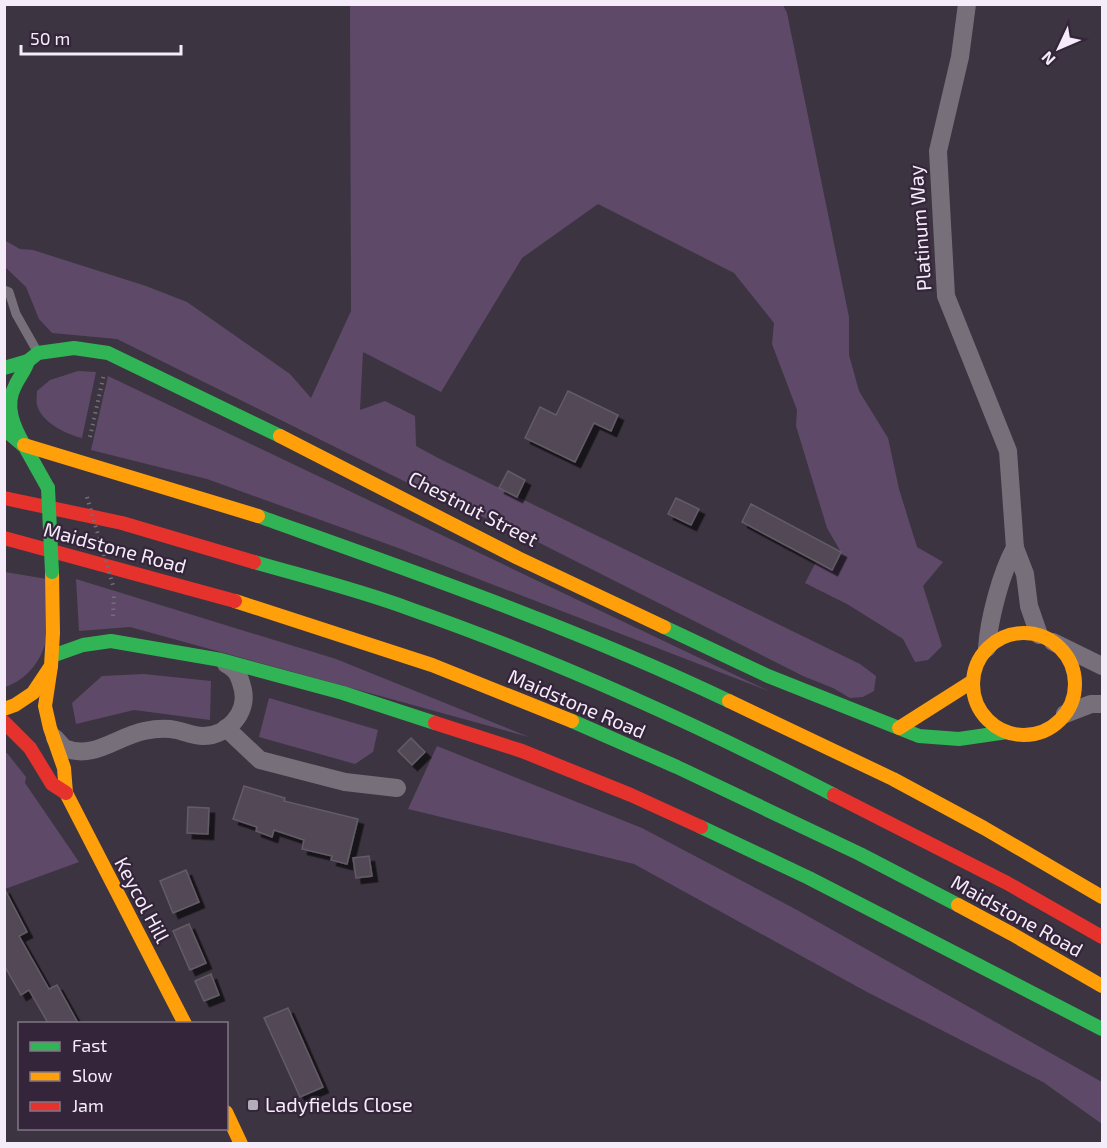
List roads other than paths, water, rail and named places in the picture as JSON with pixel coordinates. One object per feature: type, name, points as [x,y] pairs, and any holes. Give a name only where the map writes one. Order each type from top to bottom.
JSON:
[{"type":"main road","name":"Chestnut Street","points":[[4,369],[33,357],[74,348],[108,353],[241,416],[518,558],[768,676],[919,736],[959,739],[1007,732]]},
{"type":"main road","points":[[24,445],[13,423],[10,405],[13,389],[25,374],[33,357]]},
{"type":"main road","points":[[8,431],[24,445],[258,516],[462,589],[651,664],[893,779],[984,828],[1102,897]]},
{"type":"main road","name":"Keycol Hill","points":[[24,445],[40,469],[48,488],[52,572],[51,661],[45,701],[50,728],[64,768],[66,793],[184,1022]]},
{"type":"main road","name":"Maidstone Road","points":[[4,498],[122,523],[409,608],[585,675],[748,752],[1007,883],[1102,937]]},
{"type":"main road","name":"Maidstone Road","points":[[4,538],[210,593],[432,665],[577,723],[677,767],[860,854],[1012,934],[1102,986]]},
{"type":"main road","points":[[1025,632],[1046,638],[1065,653],[1072,668],[1075,684],[1072,700],[1065,714],[1053,725],[1039,732],[1023,735],[1007,732],[993,724],[981,712],[974,698],[973,681],[980,658],[987,648],[998,639],[1025,632]]},
{"type":"main road","points":[[4,709],[33,693],[51,661],[84,645],[111,641],[221,660],[343,693],[522,751],[631,795],[810,878],[1102,1029]]},
{"type":"main road","points":[[899,728],[973,681]]},
{"type":"main road","name":"Keycol Hill","points":[[4,722],[30,748],[52,784],[66,793]]},
{"type":"main road","points":[[228,1116],[241,1143]]},
{"type":"street","name":"Platinum Way","points":[[967,4],[960,57],[938,151],[946,296],[978,381],[1008,451],[1015,549],[1025,573],[1029,606],[1046,638]]},
{"type":"street","name":"Platinum Way","points":[[987,648],[989,627],[1007,564],[1015,549]]},
{"type":"street","points":[[1046,638],[1102,666]]},
{"type":"street","points":[[50,728],[57,742],[64,748],[87,751],[105,747],[145,731],[175,730],[203,736],[213,735],[226,728],[241,712],[244,696],[236,669],[221,660]]},
{"type":"street","points":[[1065,714],[1091,704],[1102,704]]},
{"type":"street","points":[[226,728],[260,760],[345,782],[397,788]]},
{"type":"lane","points":[[4,290],[9,292],[33,357]]},
{"type":"place","name":"Ladyfields Close","points":[[253,1105]]}]
